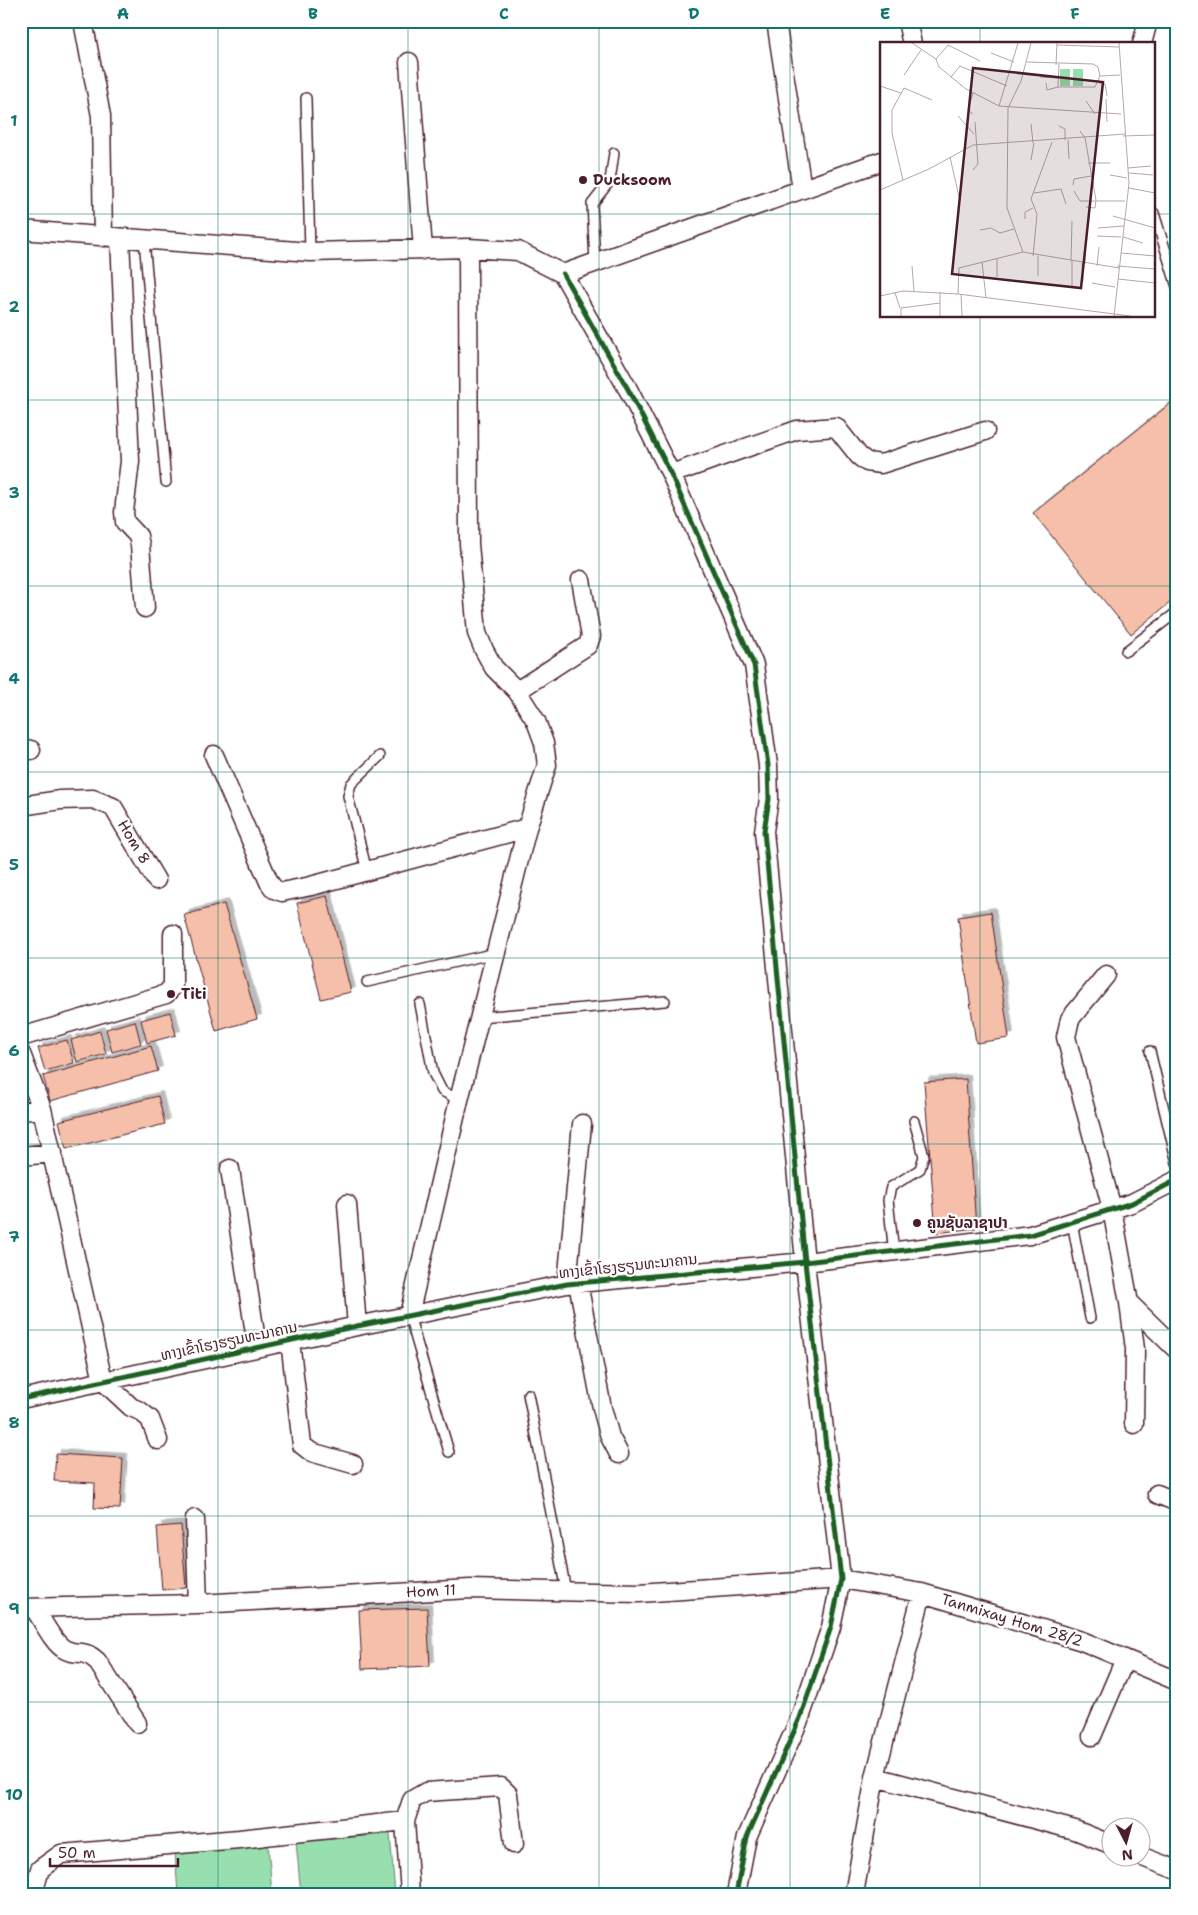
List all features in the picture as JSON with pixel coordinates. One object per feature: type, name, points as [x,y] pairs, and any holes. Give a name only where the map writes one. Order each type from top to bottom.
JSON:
[{"type":"street","points":[[83,21],[101,116],[112,238],[130,462],[124,512],[125,522],[138,536],[145,608]]},
{"type":"street","points":[[776,21],[802,189]]},
{"type":"street","points":[[907,21],[912,42]]},
{"type":"street","points":[[1143,42],[1148,21]]},
{"type":"street","points":[[408,62],[422,250]]},
{"type":"street","points":[[563,274],[880,162]]},
{"type":"street","points":[[21,230],[310,252],[468,248],[518,250],[563,274],[629,391],[670,474],[754,664],[768,765],[769,799],[764,831],[806,1262],[841,1579],[831,1627],[800,1718],[747,1837],[736,1894]]},
{"type":"street","points":[[409,1315],[527,828],[547,765],[544,743],[536,721],[516,691],[494,668],[477,633],[469,544],[468,248]]},
{"type":"street","points":[[670,474],[797,430],[836,427],[859,456],[867,462],[881,464],[985,431]]},
{"type":"street","points":[[516,691],[588,645],[591,636],[581,580]]},
{"type":"street","points":[[214,755],[274,889],[282,892],[527,828]]},
{"type":"street","name":"Hom 8","points":[[21,806],[60,800],[93,799],[113,807],[156,880]]},
{"type":"street","points":[[21,1037],[166,994],[173,986],[173,934]]},
{"type":"street","points":[[1106,975],[1070,1019],[1066,1037],[1112,1209],[1129,1303],[1135,1349],[1134,1424]]},
{"type":"street","points":[[21,1054],[42,1109],[103,1381],[131,1407],[150,1419],[158,1440]]},
{"type":"street","points":[[21,1111],[42,1109]]},
{"type":"street","points":[[582,1124],[572,1283],[602,1408],[610,1437],[619,1454]]},
{"type":"street","points":[[21,1156],[53,1153]]},
{"type":"street","points":[[230,1168],[257,1347]]},
{"type":"street","name":"ທາງເຂົ້າໂຮງຮຽນທະນາຄານ","points":[[21,1399],[290,1340],[572,1283],[894,1253],[1030,1235],[1132,1203],[1177,1180]]},
{"type":"street","points":[[347,1204],[357,1326]]},
{"type":"street","points":[[1129,1303],[1177,1350]]},
{"type":"street","points":[[290,1340],[302,1445],[310,1452],[353,1464]]},
{"type":"street","points":[[1157,1494],[1177,1502]]},
{"type":"street","points":[[195,1519],[198,1604]]},
{"type":"street","name":"Hom 11","points":[[28,1608],[198,1604],[470,1589],[639,1593],[841,1579]]},
{"type":"street","name":"Tanmixay Hom 28/2","points":[[841,1579],[922,1593],[1082,1641],[1176,1680]]},
{"type":"street","points":[[854,1894],[875,1777],[922,1593]]},
{"type":"street","points":[[28,1608],[59,1646],[66,1651],[89,1653],[97,1661],[137,1723]]},
{"type":"street","points":[[1092,1736],[1125,1659]]},
{"type":"street","points":[[875,1777],[1075,1830],[1100,1840]]},
{"type":"street","points":[[410,1894],[406,1820],[412,1800],[426,1792],[501,1787],[508,1794],[514,1844]]},
{"type":"street","points":[[33,1894],[40,1869],[61,1854],[239,1839],[406,1820]]},
{"type":"street","points":[[1150,1860],[1177,1870]]},
{"type":"lane","points":[[306,98],[310,252]]},
{"type":"lane","points":[[595,262],[592,204],[610,181],[614,153]]},
{"type":"lane","points":[[1156,219],[1177,287]]},
{"type":"lane","points":[[144,240],[166,482]]},
{"type":"lane","points":[[1126,651],[1177,612]]},
{"type":"lane","points":[[367,871],[348,796],[351,784],[380,756]]},
{"type":"lane","points":[[367,982],[496,953]]},
{"type":"lane","points":[[480,1017],[665,1001]]},
{"type":"lane","points":[[420,1004],[433,1073],[442,1091],[460,1100]]},
{"type":"lane","points":[[1150,1051],[1177,1163]]},
{"type":"lane","points":[[894,1253],[888,1200],[891,1187],[920,1169],[924,1156],[914,1121]]},
{"type":"lane","points":[[1072,1222],[1090,1318]]},
{"type":"lane","points":[[409,1315],[450,1452]]},
{"type":"lane","points":[[528,1394],[566,1592]]},
{"type":"green space","points":[[390,1834],[395,1894],[301,1894],[296,1842]]},
{"type":"green space","points":[[268,1844],[272,1894],[178,1894],[175,1852]]},
{"type":"building","points":[[1177,398],[1177,597],[1131,634],[1033,513]]},
{"type":"building","points":[[327,896],[351,992],[321,999],[297,903]]},
{"type":"building","points":[[224,904],[257,1019],[216,1031],[184,915]]},
{"type":"building","points":[[991,912],[1009,1038],[976,1043],[958,917]]},
{"type":"building","points":[[170,1012],[176,1035],[147,1043],[141,1020]]},
{"type":"building","points":[[135,1021],[141,1044],[112,1052],[106,1029]]},
{"type":"building","points":[[100,1031],[106,1054],[77,1062],[71,1040]]},
{"type":"building","points":[[67,1040],[74,1063],[45,1071],[38,1048]]},
{"type":"building","points":[[151,1046],[158,1071],[50,1101],[43,1076]]},
{"type":"building","points":[[966,1079],[976,1228],[936,1233],[924,1082]]},
{"type":"building","points":[[158,1096],[165,1124],[66,1149],[59,1121]]},
{"type":"building","points":[[56,1454],[123,1458],[120,1509],[94,1508],[95,1483],[54,1481]]},
{"type":"building","points":[[181,1525],[186,1588],[162,1590],[157,1527]]},
{"type":"building","points":[[427,1608],[430,1666],[362,1669],[359,1610]]},
{"type":"cycle path","points":[[563,274],[629,391],[671,474],[754,665],[768,765],[769,799],[764,831],[805,1262],[841,1579],[831,1627],[800,1718],[747,1837],[736,1894]]},
{"type":"cycle path","points":[[21,1399],[357,1326],[567,1284],[805,1262],[1030,1235],[1132,1203],[1177,1180]]},
{"type":"place","name":"Ducksoom","points":[[583,180]]},
{"type":"place","name":"Titi","points":[[171,994]]},
{"type":"place","name":"ຄູນຊັບລາຊາປາ","points":[[917,1223]]}]
